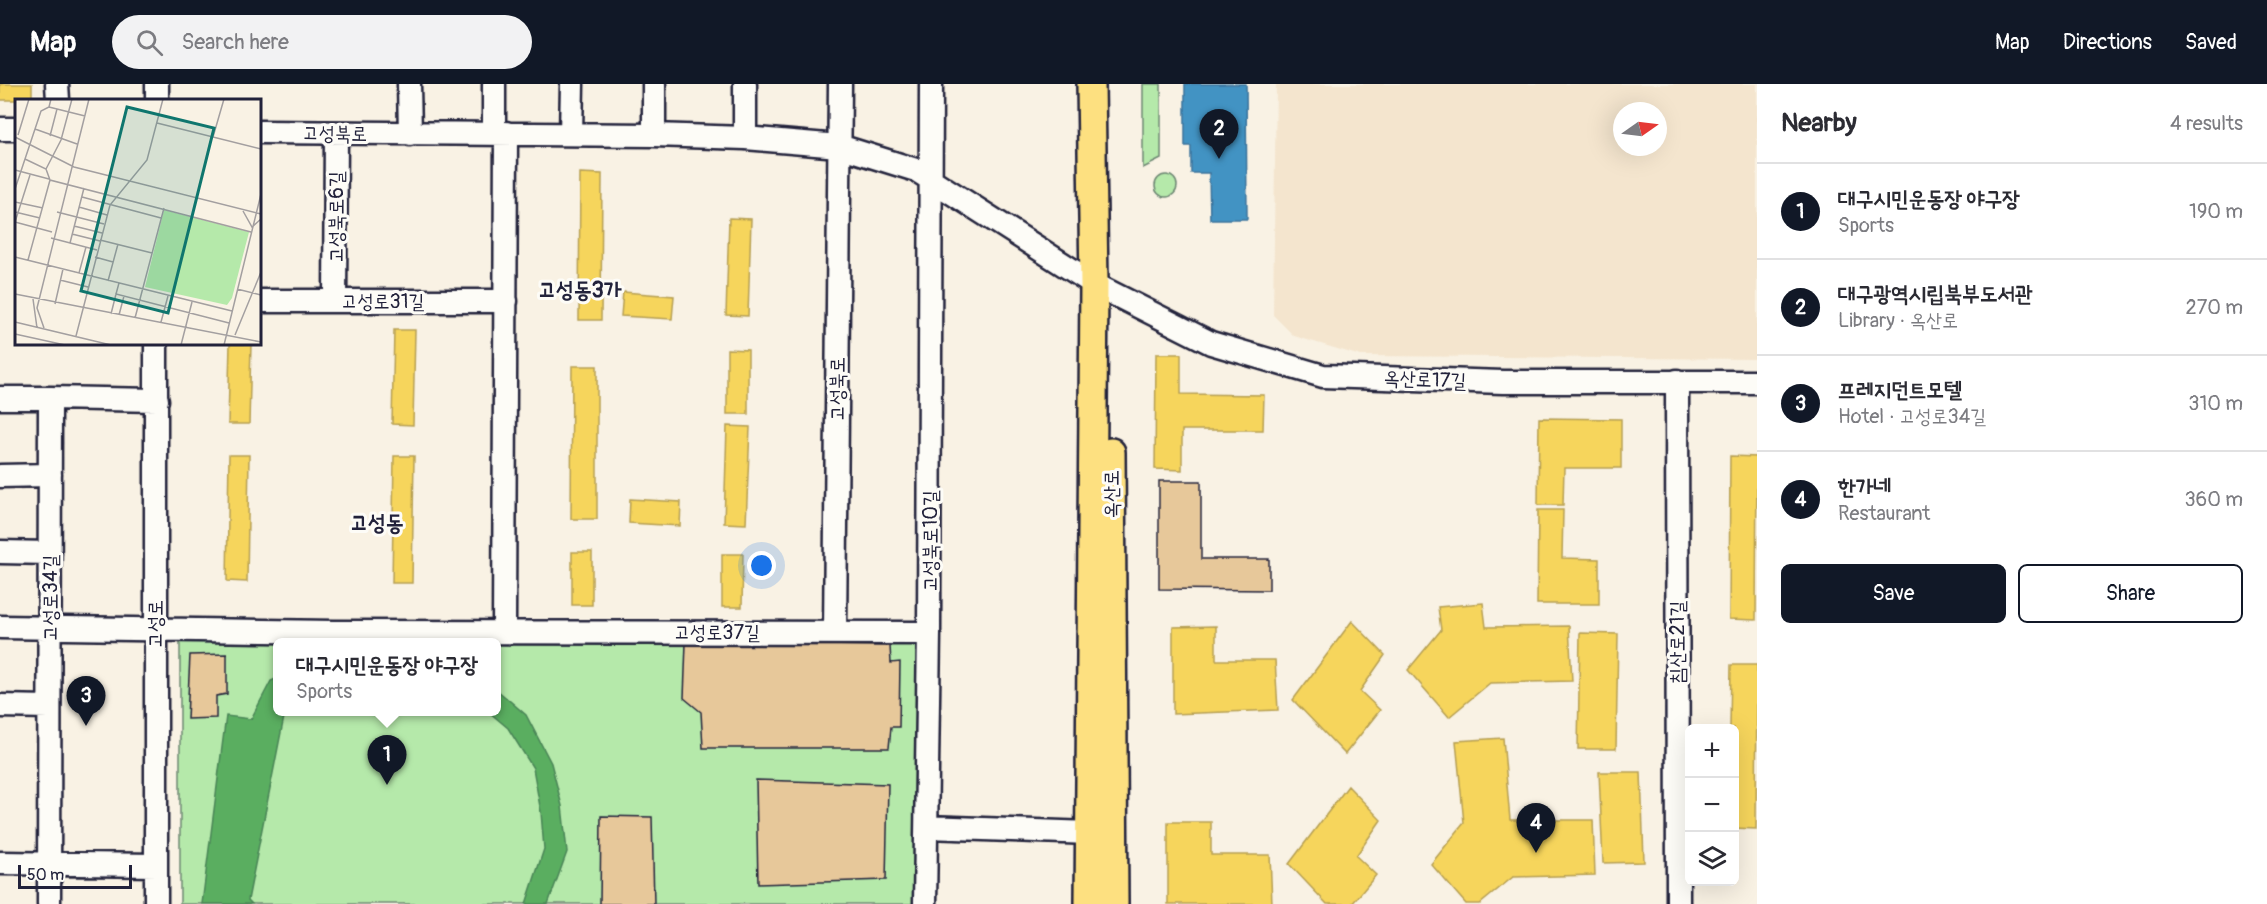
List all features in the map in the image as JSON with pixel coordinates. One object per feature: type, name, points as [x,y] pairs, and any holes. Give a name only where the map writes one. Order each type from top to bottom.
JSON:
[{"type":"main road","name":"옥산로","points":[[1091,84],[1102,288],[1114,904]]},
{"type":"main road","name":"옥산로","points":[[1089,904],[1102,288],[1110,84]]},
{"type":"street","points":[[57,84],[58,99]]},
{"type":"street","points":[[409,84],[410,134]]},
{"type":"street","points":[[494,84],[500,133],[506,301],[504,632]]},
{"type":"street","points":[[571,134],[572,84]]},
{"type":"street","points":[[654,84],[654,135]]},
{"type":"street","points":[[745,84],[745,138]]},
{"type":"street","name":"고성북로","points":[[835,633],[840,84]]},
{"type":"street","points":[[931,84],[931,179]]},
{"type":"street","name":"고성북로","points":[[261,132],[654,135],[745,138],[839,146],[891,161],[931,179],[1102,288]]},
{"type":"street","name":"고성북로6길","points":[[335,301],[336,133]]},
{"type":"street","name":"고성북로10길","points":[[925,904],[930,633],[931,179]]},
{"type":"street","name":"옥산로17길","points":[[1102,288],[1211,343],[1323,376],[1503,382],[1757,382]]},
{"type":"street","name":"고성로31길","points":[[261,301],[506,301]]},
{"type":"street","name":"고성로","points":[[156,345],[156,904]]},
{"type":"street","name":"침산로21길","points":[[1677,381],[1678,904]]},
{"type":"street","points":[[0,398],[157,400]]},
{"type":"street","name":"고성로34길","points":[[49,904],[50,398]]},
{"type":"street","points":[[0,476],[50,475]]},
{"type":"street","points":[[0,552],[50,553]]},
{"type":"street","name":"고성로37길","points":[[0,627],[155,630],[930,633]]},
{"type":"street","points":[[0,705],[49,707]]},
{"type":"street","points":[[927,827],[1090,833]]},
{"type":"street","points":[[0,863],[156,865]]},
{"type":"shaded area","points":[[1276,84],[1757,84],[1757,359],[1361,356],[1294,336],[1273,315]]},
{"type":"green space","points":[[1143,84],[1161,84],[1161,159],[1143,168]]},
{"type":"green space","points":[[1166,175],[1176,182],[1177,186],[1170,196],[1166,197],[1156,190],[1155,186],[1162,176]]},
{"type":"green space","points":[[180,642],[273,642],[273,716],[501,716],[501,642],[918,643],[921,904],[180,904]]},
{"type":"building: Homes","points":[[0,84],[32,84],[32,99],[0,100]]},
{"type":"building: Homes","points":[[580,173],[602,174],[601,320],[579,320]]},
{"type":"building: Homes","points":[[729,218],[751,219],[748,316],[726,315]]},
{"type":"building: Homes","points":[[623,292],[674,296],[672,319],[621,316]]},
{"type":"building: Homes","points":[[394,330],[415,330],[413,425],[392,424]]},
{"type":"building: Homes","points":[[230,345],[251,345],[249,424],[228,424]]},
{"type":"building: Homes","points":[[727,349],[748,350],[748,414],[727,414]]},
{"type":"building: Homes","points":[[1156,354],[1181,354],[1181,394],[1264,395],[1263,430],[1182,430],[1182,470],[1155,469]]},
{"type":"building: Homes","points":[[572,366],[597,366],[597,519],[571,519]]},
{"type":"building: Homes","points":[[1539,418],[1621,419],[1621,468],[1564,468],[1563,505],[1538,505]]},
{"type":"building: Homes","points":[[727,426],[750,427],[746,524],[724,523]]},
{"type":"building: Homes","points":[[229,455],[249,455],[247,582],[227,581]]},
{"type":"building: Homes","points":[[394,456],[414,456],[412,583],[392,583]]},
{"type":"building: Homes","points":[[1730,456],[1757,457],[1756,620],[1729,619]]},
{"type":"building: Homes","points":[[630,499],[681,502],[680,526],[629,523]]},
{"type":"building: Homes","points":[[1538,510],[1563,510],[1562,558],[1599,559],[1599,604],[1537,604]]},
{"type":"building: Homes","points":[[572,552],[592,552],[592,605],[572,605]]},
{"type":"building: Homes","points":[[722,554],[743,554],[742,607],[722,607]]},
{"type":"building: Homes","points":[[1483,603],[1486,627],[1569,626],[1572,681],[1490,683],[1449,717],[1408,670],[1441,630],[1438,607]]},
{"type":"building: Homes","points":[[1352,621],[1385,655],[1360,691],[1380,710],[1345,754],[1293,700]]},
{"type":"building: Homes","points":[[1216,626],[1216,660],[1275,660],[1278,710],[1173,714],[1173,627]]},
{"type":"building: Homes","points":[[1580,633],[1618,634],[1616,749],[1578,749]]},
{"type":"building: Homes","points":[[1731,665],[1757,665],[1756,829],[1739,828],[1739,724],[1730,724]]},
{"type":"building: Homes","points":[[1503,738],[1510,820],[1593,820],[1595,875],[1513,877],[1480,904],[1466,904],[1431,864],[1464,823],[1456,741]]},
{"type":"building: Homes","points":[[1599,772],[1641,772],[1644,862],[1603,863]]},
{"type":"building: Homes","points":[[1348,786],[1381,820],[1356,856],[1376,875],[1352,904],[1327,904],[1289,864]]},
{"type":"building: Homes","points":[[1168,822],[1211,822],[1211,855],[1270,855],[1272,904],[1168,904]]},
{"type":"building: Schools","points":[[1185,84],[1246,84],[1247,219],[1210,219],[1209,173],[1191,173],[1191,146],[1185,146]]},
{"type":"building: Public","points":[[273,680],[273,716],[284,716],[248,900],[252,904],[202,904],[226,716],[251,719]]},
{"type":"building: Public","points":[[501,693],[526,715],[551,763],[562,806],[567,852],[548,904],[526,904],[544,849],[541,812],[533,768],[508,728],[494,716],[501,716]]},
{"type":"building: Other","points":[[1159,481],[1201,481],[1201,559],[1269,559],[1269,590],[1159,589]]},
{"type":"building: Other","points":[[686,643],[890,646],[891,663],[900,662],[899,727],[891,727],[889,748],[703,748],[701,712],[684,698]]},
{"type":"building: Other","points":[[227,654],[227,694],[216,696],[216,718],[187,719],[190,655]]},
{"type":"building: Other","points":[[756,780],[888,784],[886,880],[758,884]]},
{"type":"building: Other","points":[[601,816],[652,817],[654,904],[600,904]]},
{"type":"place","name":"대구광역시립북부도서관","points":[[1219,159]]},
{"type":"place","name":"프레지던트모텔","points":[[86,726]]},
{"type":"place","name":"대구시민운동장 야구장","points":[[387,785]]},
{"type":"place","name":"한가네","points":[[1536,853]]},
{"type":"district","name":"고성동3가","points":[[580,289]]},
{"type":"district","name":"고성동","points":[[377,522]]}]
